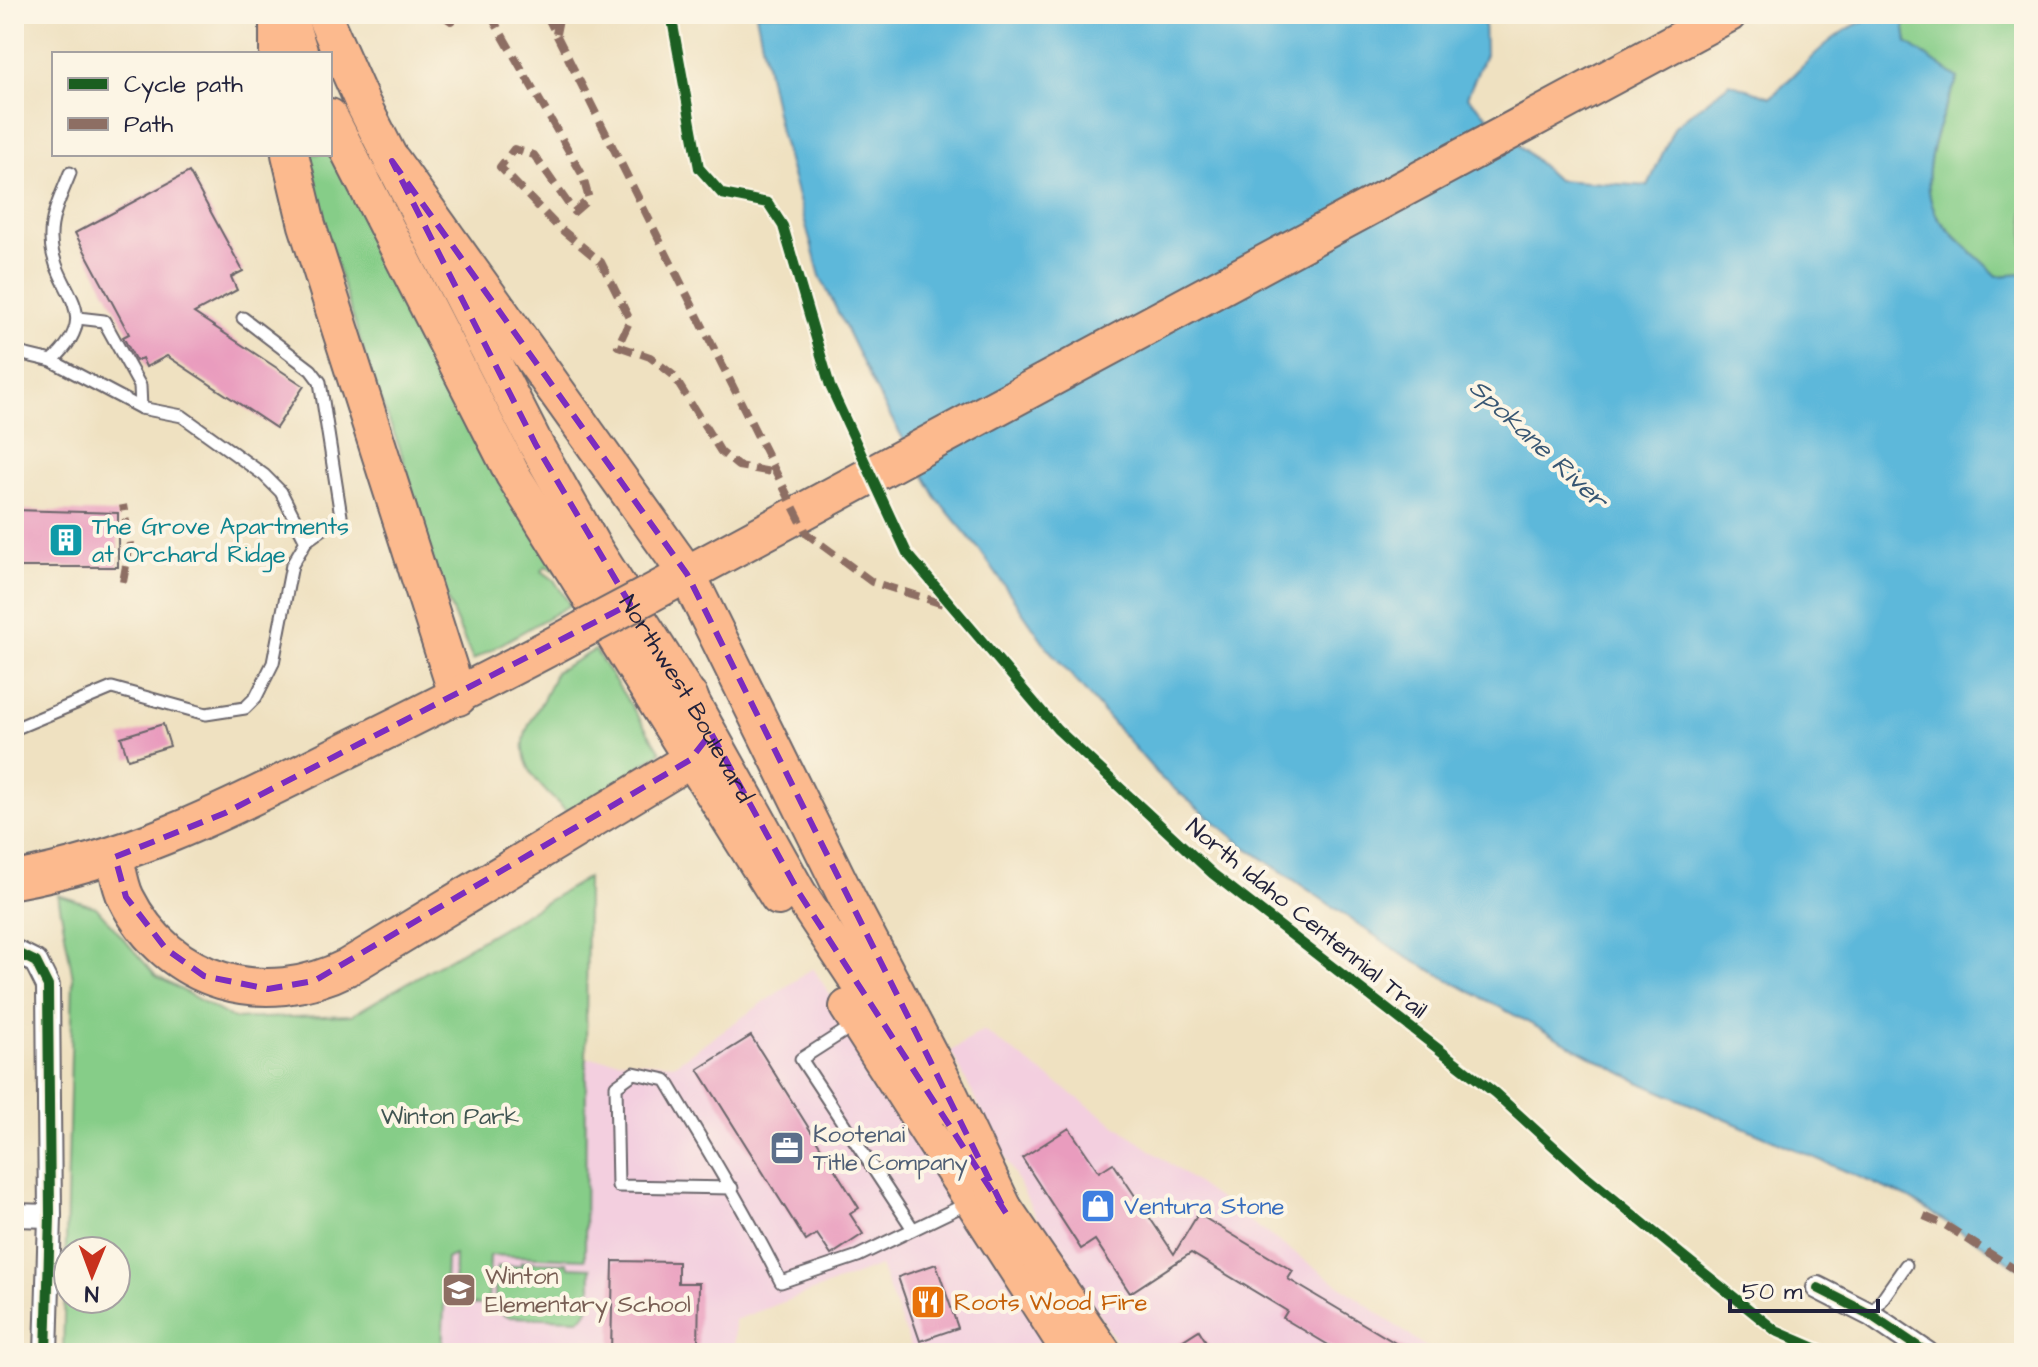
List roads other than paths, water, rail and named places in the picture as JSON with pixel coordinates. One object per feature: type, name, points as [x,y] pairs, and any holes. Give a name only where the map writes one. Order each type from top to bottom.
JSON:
[{"type":"highway","points":[[278,14],[278,52]]},
{"type":"highway","points":[[14,880],[115,857],[225,813],[458,697],[1728,14]]},
{"type":"highway","points":[[290,156],[307,225],[458,697]]},
{"type":"highway","points":[[392,161],[687,574],[848,900],[943,1081],[1006,1213]]},
{"type":"highway","points":[[115,857],[126,897],[146,927],[184,965],[215,981],[243,987],[268,989],[300,985],[348,967],[690,760],[697,753],[699,739],[690,698]]},
{"type":"main road","points":[[288,14],[300,52]]},
{"type":"main road","name":"Northwest Boulevard","points":[[323,14],[392,161],[536,445],[596,551],[690,698],[799,893],[920,1075],[1006,1213],[1104,1353]]},
{"type":"main road","name":"Northwest Boulevard","points":[[332,120],[513,475],[690,760],[1070,1353]]},
{"type":"street","points":[[14,951],[41,967],[48,986],[50,1216],[46,1353]]},
{"type":"street","points":[[14,1215],[50,1216]]},
{"type":"street","points":[[1818,1288],[1871,1315],[1927,1353]]},
{"type":"lane","points":[[52,361],[70,345],[78,318],[51,239],[57,204],[70,173]]},
{"type":"lane","points":[[78,318],[104,321],[140,386],[141,408]]},
{"type":"lane","points":[[14,729],[112,688],[206,714],[245,708],[256,697],[273,663],[292,565],[306,541],[341,516],[320,382],[311,370],[243,318]]},
{"type":"lane","points":[[14,352],[52,361],[141,408],[182,416],[264,475],[281,492],[306,541]]},
{"type":"lane","points":[[857,1023],[801,1059],[913,1229]]},
{"type":"lane","points":[[732,1188],[618,1186],[616,1086],[625,1077],[649,1074],[666,1080],[732,1188],[781,1282],[858,1256],[971,1201]]},
{"type":"lane","points":[[1871,1315],[1906,1265]]},
{"type":"water","name":"Spokane River","points":[[756,14],[1484,14],[1485,55],[1467,97],[1557,180],[1648,186],[1675,126],[1730,83],[1771,97],[1815,54],[1846,30],[1882,16],[1903,14],[1907,43],[1958,78],[1933,145],[1928,182],[1936,214],[1955,237],[1997,276],[2024,274],[2024,1271],[1908,1198],[1641,1083],[1406,957],[1243,845],[1161,778],[1049,650],[979,549],[937,499],[879,396],[820,276],[780,132]]},
{"type":"place","name":"The Grove Apartments at Orchard Ridge","points":[[66,540]]},
{"type":"place","name":"Kootenai Title Company","points":[[787,1148]]},
{"type":"place","name":"Ventura Stone","points":[[1098,1206]]},
{"type":"place","name":"Winton Elementary School","points":[[459,1290]]},
{"type":"place","name":"Roots Wood Fire","points":[[928,1302]]},
{"type":"park label","name":"Winton Park","points":[[450,1116]]}]
